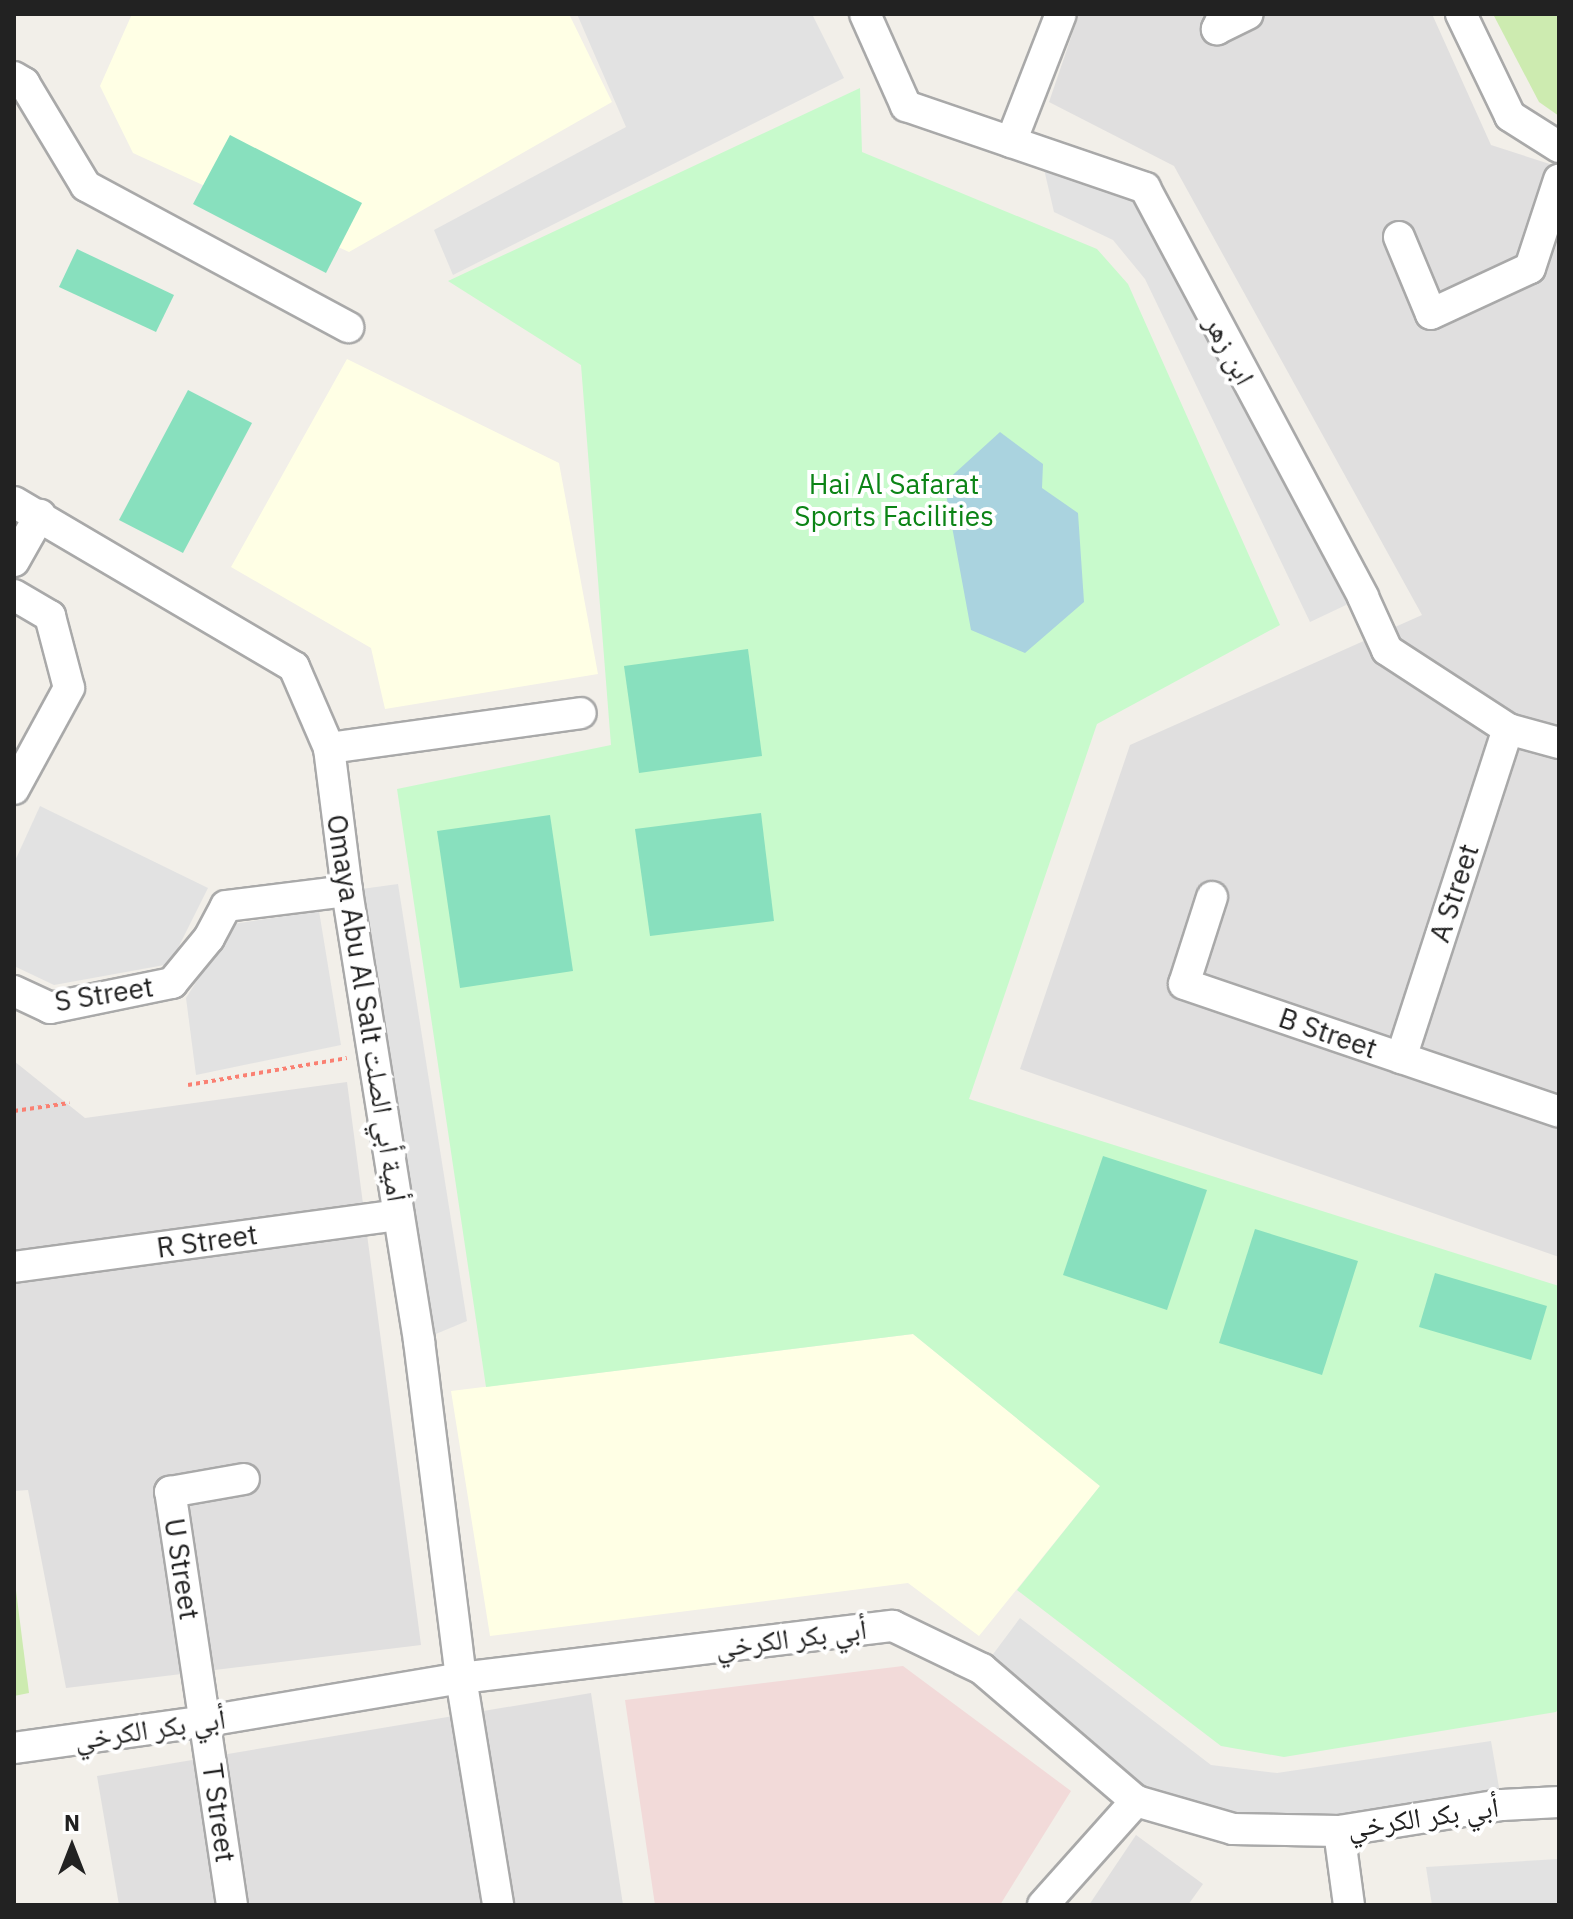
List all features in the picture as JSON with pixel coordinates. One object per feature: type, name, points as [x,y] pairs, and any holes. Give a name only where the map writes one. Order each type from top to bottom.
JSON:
[{"type":"street","name":"ابن زهر","points":[[865,14],[906,106],[1145,188],[1363,597],[1387,650],[1508,729],[1559,743]]},
{"type":"street","points":[[1011,142],[1061,14]]},
{"type":"street","points":[[1224,14],[1217,29],[1248,14]]},
{"type":"street","points":[[1461,14],[1510,116],[1559,147]]},
{"type":"street","points":[[14,77],[24,83],[86,186],[348,327]]},
{"type":"street","points":[[1399,237],[1431,314],[1530,268],[1559,180]]},
{"type":"street","points":[[14,561],[27,508]]},
{"type":"street","name":"Omaya Abu Al Salt أمية أبي الصلت","points":[[27,508],[294,667],[329,748],[347,891],[419,1341],[461,1678],[498,1905]]},
{"type":"street","points":[[14,595],[50,616],[69,688],[14,789]]},
{"type":"street","points":[[329,748],[581,713]]},
{"type":"street","name":"A Street","points":[[1401,1058],[1508,729]]},
{"type":"street","name":"S Street","points":[[14,991],[50,1008],[172,983],[209,938],[226,906],[347,891]]},
{"type":"street","name":"B Street","points":[[1212,897],[1184,984],[1559,1112]]},
{"type":"street","name":"R Street","points":[[14,1267],[399,1215]]},
{"type":"street","name":"U Street","points":[[207,1721],[170,1492],[244,1479]]},
{"type":"street","name":"أبي بكر الكرخي","points":[[14,1748],[207,1721],[461,1678],[893,1626],[982,1669],[1136,1801],[1233,1829],[1339,1831],[1502,1805],[1559,1802]]},
{"type":"street","name":"T Street","points":[[207,1721],[232,1905]]},
{"type":"street","points":[[1043,1905],[1136,1801]]},
{"type":"street","points":[[1339,1831],[1349,1905]]},
{"type":"path","points":[[188,1085],[373,1053]]},
{"type":"path","points":[[14,1111],[69,1103]]},
{"type":"shaded area","points":[[132,14],[569,14],[612,102],[349,252],[133,153],[100,86]]},
{"type":"shaded area","points":[[577,14],[812,14],[844,78],[453,275],[434,230],[626,127]]},
{"type":"shaded area","points":[[1079,14],[1432,14],[1491,145],[1559,167],[1559,1257],[1020,1069],[1130,745],[1422,615],[1174,166],[1049,102]]},
{"type":"shaded area","points":[[1040,152],[1145,188],[1363,597],[1310,622],[1145,279],[1113,240],[1054,212]]},
{"type":"shaded area","points":[[347,359],[559,463],[598,674],[385,709],[371,648],[231,567]]},
{"type":"shaded area","points":[[40,806],[208,888],[170,964],[54,985],[14,966],[14,863]]},
{"type":"shaded area","points":[[398,884],[467,1321],[419,1341],[347,891]]},
{"type":"shaded area","points":[[319,911],[341,1045],[196,1075],[186,998],[233,924]]},
{"type":"shaded area","points":[[14,1061],[85,1118],[347,1082],[421,1645],[66,1688],[28,1490],[14,1491]]},
{"type":"shaded area","points":[[913,1334],[1100,1486],[979,1636],[908,1583],[490,1636],[451,1391]]},
{"type":"shaded area","points":[[1020,1618],[1211,1765],[1277,1773],[1491,1741],[1502,1805],[1339,1831],[1136,1801],[982,1669]]},
{"type":"shaded area","points":[[903,1666],[1071,1791],[1000,1905],[655,1905],[625,1700]]},
{"type":"shaded area","points":[[591,1693],[623,1905],[119,1905],[97,1776]]},
{"type":"shaded area","points":[[1136,1835],[1203,1884],[1188,1905],[1089,1905]]},
{"type":"shaded area","points":[[1559,1859],[1559,1905],[1432,1905],[1426,1867]]},
{"type":"green space","points":[[1493,14],[1559,14],[1559,116],[1539,102]]},
{"type":"green space","name":"Hai Al Safarat Sports Facilities","points":[[860,88],[862,152],[1097,249],[1128,284],[1280,625],[1097,724],[969,1099],[1559,1286],[1559,1708],[1556,1712],[1284,1757],[1221,1746],[1017,1590],[1100,1486],[913,1334],[486,1387],[397,789],[611,745],[581,365],[448,281]]},
{"type":"green space","points":[[230,135],[362,203],[326,273],[193,204]]},
{"type":"green space","points":[[77,249],[174,295],[156,332],[59,287]]},
{"type":"green space","points":[[188,390],[252,423],[183,553],[119,520]]},
{"type":"green space","points":[[748,649],[762,756],[639,773],[624,666]]},
{"type":"green space","points":[[761,813],[774,921],[650,936],[635,829]]},
{"type":"green space","points":[[550,815],[573,971],[460,988],[437,831]]},
{"type":"green space","points":[[1103,1156],[1207,1190],[1167,1310],[1063,1275]]},
{"type":"green space","points":[[1255,1229],[1358,1261],[1322,1375],[1219,1343]]},
{"type":"green space","points":[[1435,1273],[1547,1306],[1531,1360],[1419,1327]]},
{"type":"green space","points":[[14,1575],[29,1693],[14,1696]]},
{"type":"water","points":[[1000,432],[1043,464],[1042,488],[1078,513],[1084,602],[1025,653],[971,630],[944,483]]}]
